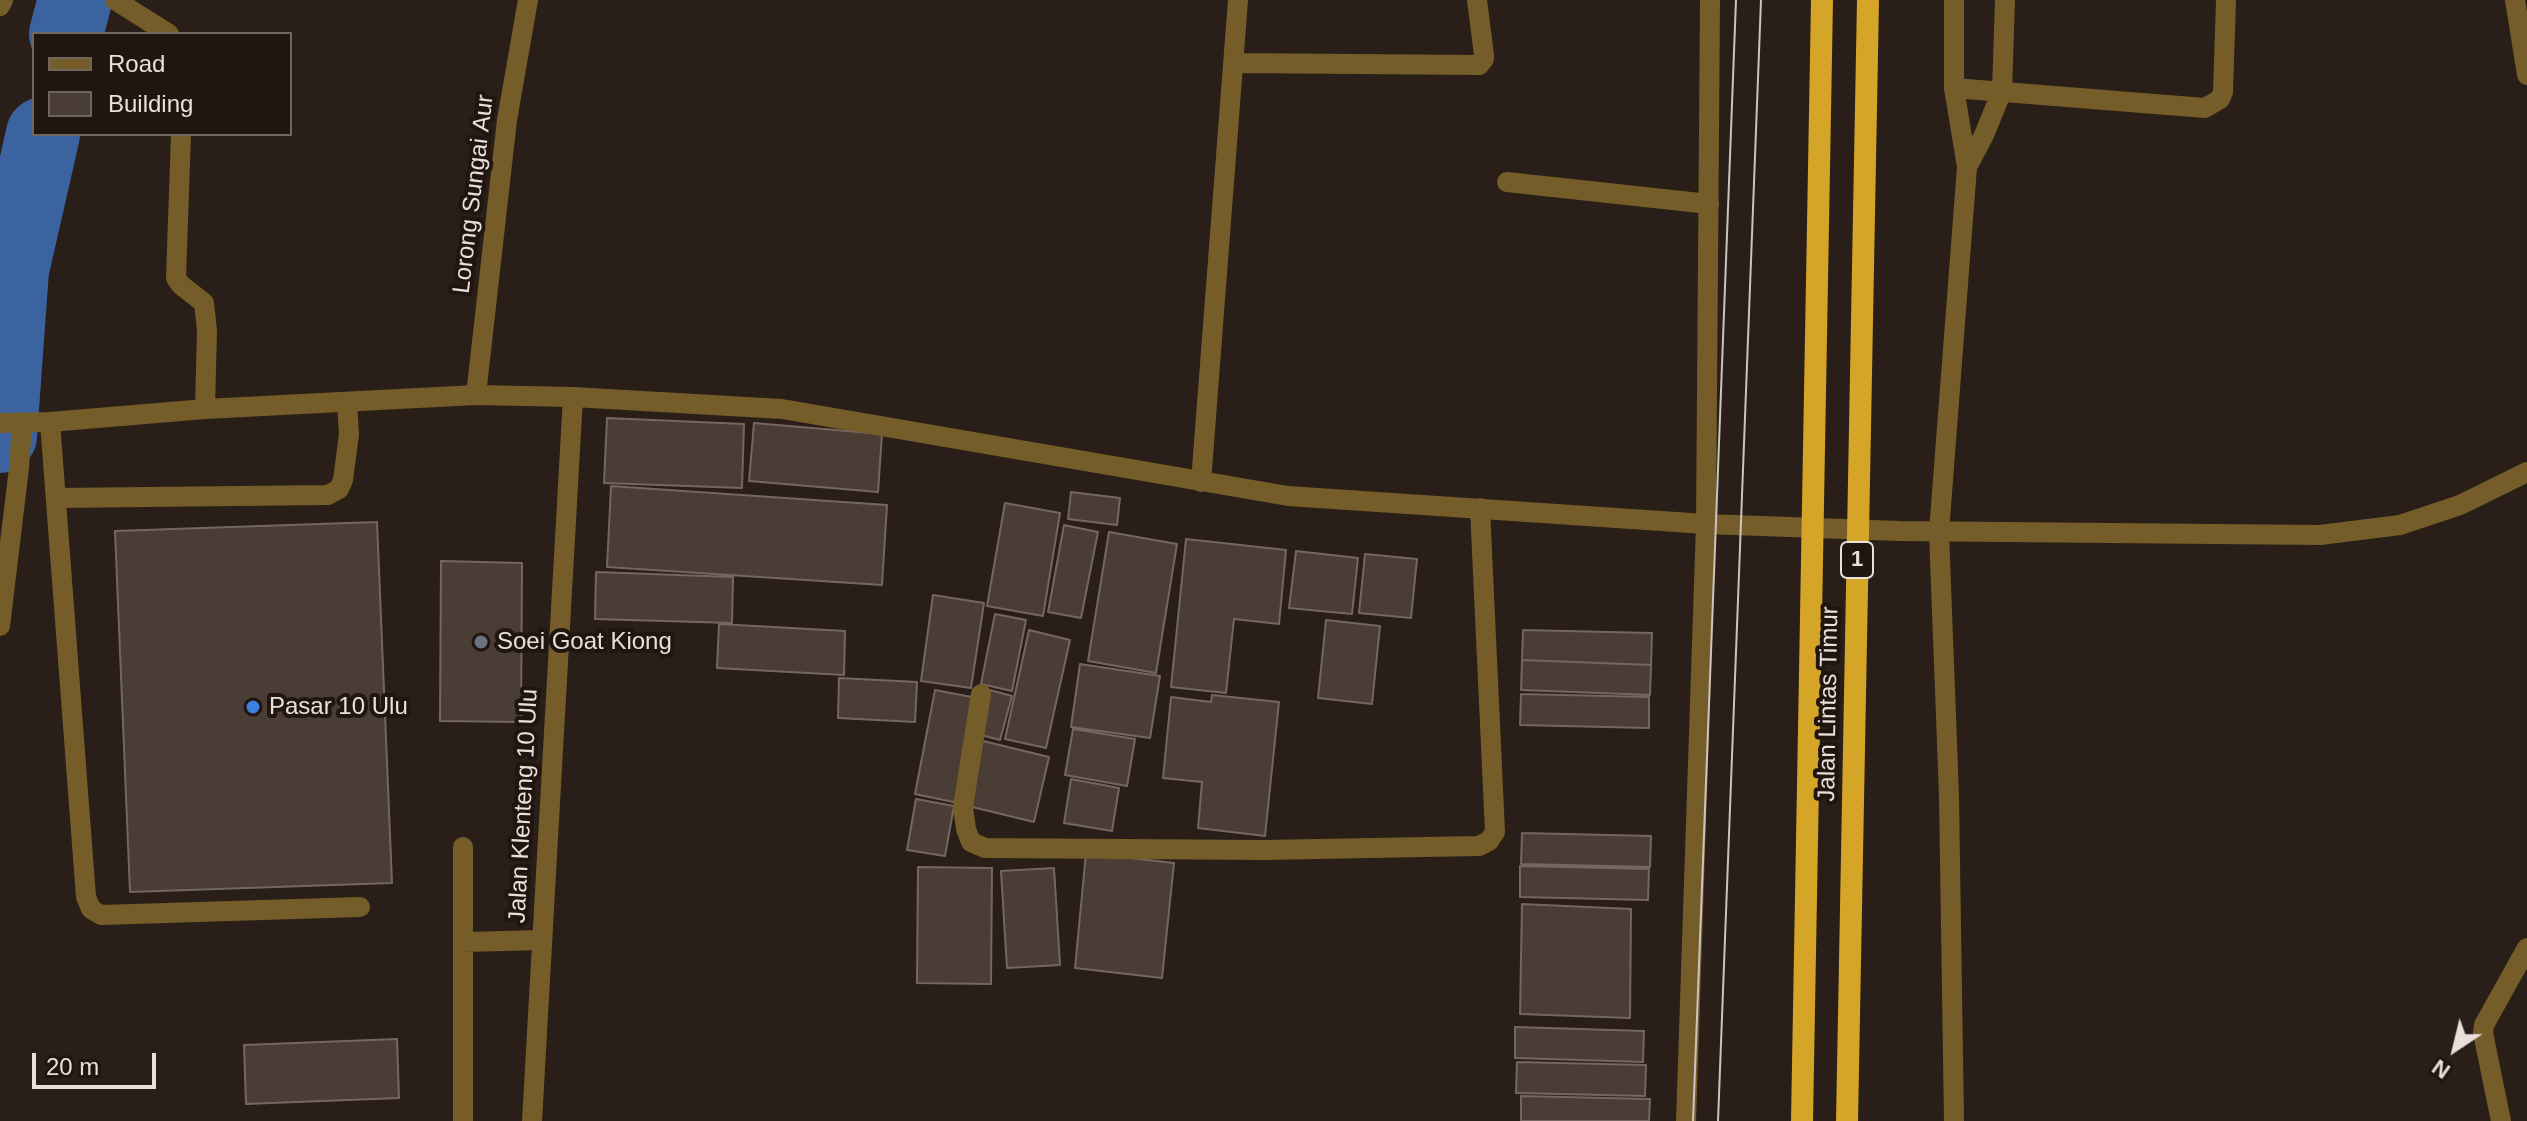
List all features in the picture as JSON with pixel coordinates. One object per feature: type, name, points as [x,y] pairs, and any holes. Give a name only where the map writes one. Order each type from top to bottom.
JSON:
[{"type":"highway","name":"Jalan Lintas Timur","points":[[1802,1121],[1822,0]]},
{"type":"highway","name":"Jalan Lintas Timur","points":[[1847,1121],[1868,0]]},
{"type":"street","points":[[0,6],[3,0]]},
{"type":"street","points":[[115,0],[166,32]]},
{"type":"street","name":"Lorong Sungai Aur","points":[[476,395],[507,120],[528,0]]},
{"type":"street","points":[[1201,482],[1238,0]]},
{"type":"street","points":[[1233,63],[1479,65],[1484,55],[1477,0]]},
{"type":"street","points":[[1686,1121],[1706,524],[1710,0]]},
{"type":"street","points":[[1954,0],[1954,88],[1967,167],[1939,532],[1949,796],[1954,1121]]},
{"type":"street","points":[[1967,167],[2002,91],[2005,0]]},
{"type":"street","points":[[1954,88],[2205,108],[2220,99],[2223,92],[2226,0]]},
{"type":"street","points":[[2515,0],[2527,75]]},
{"type":"street","points":[[181,136],[176,278],[204,303],[207,330],[205,409]]},
{"type":"street","points":[[1507,182],[1709,204]]},
{"type":"street","points":[[0,626],[19,468],[10,423],[205,409],[476,395],[573,397],[782,409],[1288,496],[1706,524],[1939,532],[2320,535],[2400,525],[2460,505],[2527,472]]},
{"type":"street","name":"Jalan Klenteng 10 Ulu","points":[[532,1121],[573,397]]},
{"type":"street","points":[[56,498],[328,495],[339,489],[343,480],[349,434],[347,402]]},
{"type":"street","points":[[50,422],[86,897],[91,909],[101,915],[360,907]]},
{"type":"street","points":[[981,694],[963,807],[971,842],[985,848],[1264,850],[1479,846],[1489,841],[1495,832],[1480,508]]},
{"type":"street","points":[[463,847],[463,1121]]},
{"type":"street","points":[[463,942],[542,940]]},
{"type":"street","points":[[2501,1121],[2484,1025],[2527,948]]},
{"type":"building","points":[[607,418],[744,424],[742,488],[604,483]]},
{"type":"building","points":[[754,423],[882,434],[878,492],[749,481]]},
{"type":"building","points":[[611,486],[887,505],[882,585],[607,567]]},
{"type":"building","points":[[1071,492],[1120,498],[1117,525],[1068,519]]},
{"type":"building","points":[[1005,503],[1060,513],[1043,616],[987,606]]},
{"type":"building","name":"Pasar 10 Ulu","points":[[377,522],[392,883],[130,892],[115,531]]},
{"type":"building","points":[[1064,525],[1098,532],[1081,618],[1048,612]]},
{"type":"building","points":[[1109,532],[1177,544],[1156,673],[1088,661]]},
{"type":"building","points":[[1186,539],[1286,550],[1279,624],[1234,619],[1226,693],[1171,687]]},
{"type":"building","points":[[1296,551],[1358,558],[1352,614],[1289,608]]},
{"type":"building","points":[[1365,554],[1417,559],[1411,618],[1359,613]]},
{"type":"building","name":"Soei Goat Kiong","points":[[441,561],[522,563],[521,722],[440,721]]},
{"type":"building","points":[[596,572],[733,577],[732,623],[595,619]]},
{"type":"building","points":[[933,595],[984,603],[971,688],[921,681]]},
{"type":"building","points":[[995,614],[1026,620],[1012,691],[981,684]]},
{"type":"building","points":[[1326,620],[1380,626],[1372,704],[1318,698]]},
{"type":"building","points":[[719,624],[845,631],[844,675],[717,668]]},
{"type":"building","points":[[1029,630],[1070,640],[1046,748],[1005,739]]},
{"type":"building","points":[[1523,630],[1652,633],[1651,665],[1522,660]]},
{"type":"building","points":[[1522,660],[1651,665],[1650,695],[1521,690]]},
{"type":"building","points":[[1080,664],[1160,676],[1150,738],[1071,727]]},
{"type":"building","points":[[839,678],[917,682],[915,722],[838,718]]},
{"type":"building","points":[[986,689],[1012,696],[1000,740],[974,733]]},
{"type":"building","points":[[935,690],[977,698],[958,803],[915,794]]},
{"type":"building","points":[[1521,694],[1649,697],[1649,728],[1520,725]]},
{"type":"building","points":[[1212,695],[1279,702],[1265,836],[1198,828],[1202,782],[1163,778],[1171,697],[1211,702]]},
{"type":"building","points":[[1073,729],[1135,739],[1127,786],[1065,775]]},
{"type":"building","points":[[979,740],[1049,757],[1034,822],[964,805]]},
{"type":"building","points":[[1071,779],[1119,788],[1112,831],[1064,823]]},
{"type":"building","points":[[916,799],[954,806],[945,856],[907,850]]},
{"type":"building","points":[[1522,833],[1651,836],[1650,867],[1521,864]]},
{"type":"building","points":[[1086,853],[1174,863],[1162,978],[1075,968]]},
{"type":"building","points":[[1520,866],[1649,869],[1648,900],[1520,897]]},
{"type":"building","points":[[918,867],[992,868],[991,984],[917,983]]},
{"type":"building","points":[[1054,868],[1060,965],[1007,968],[1001,871]]},
{"type":"building","points":[[1522,904],[1631,909],[1630,1018],[1520,1014]]},
{"type":"building","points":[[1515,1027],[1644,1031],[1643,1062],[1515,1058]]},
{"type":"building","points":[[397,1039],[399,1098],[246,1104],[244,1045]]},
{"type":"building","points":[[1517,1062],[1646,1065],[1645,1096],[1516,1093]]},
{"type":"building","points":[[1521,1096],[1650,1099],[1649,1121],[1521,1121]]},
{"type":"waterway","points":[[67,32],[75,0]]},
{"type":"waterway","points":[[0,436],[12,270],[43,136]]},
{"type":"tram line","points":[[1693,1121],[1736,0]]},
{"type":"tram line","points":[[1718,1121],[1761,0]]},
{"type":"place","name":"Soei Goat Kiong","points":[[481,642]]},
{"type":"place","name":"Pasar 10 Ulu","points":[[253,707]]}]
